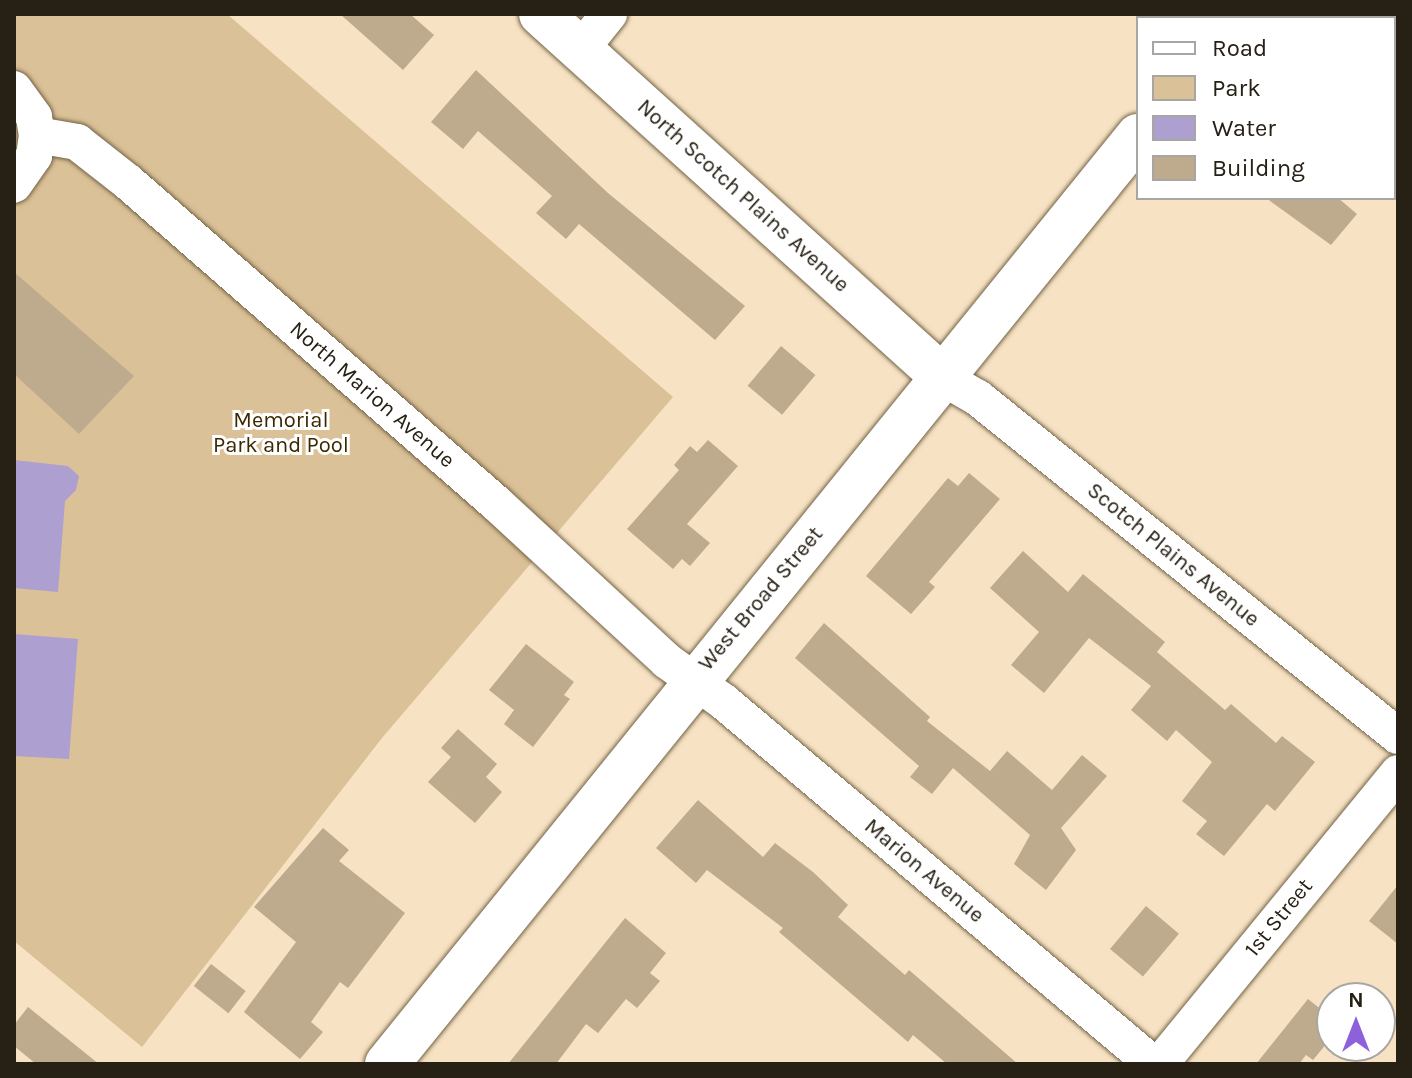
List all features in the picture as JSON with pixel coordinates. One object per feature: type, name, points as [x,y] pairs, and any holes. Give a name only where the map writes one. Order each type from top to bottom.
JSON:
[{"type":"street","name":"North Scotch Plains Avenue","points":[[541,14],[945,379]]},
{"type":"street","points":[[581,49],[609,14]]},
{"type":"street","points":[[14,89],[34,117],[37,135],[34,156],[14,185]]},
{"type":"street","name":"North Marion Avenue","points":[[37,135],[77,142],[128,182],[693,680]]},
{"type":"street","name":"West Broad Street","points":[[387,1064],[693,680],[945,379],[1136,139]]},
{"type":"street","name":"Scotch Plains Avenue","points":[[945,379],[978,398],[1398,736]]},
{"type":"street","name":"Marion Avenue","points":[[693,680],[1153,1064]]},
{"type":"street","name":"1st Street","points":[[1160,1064],[1398,773]]},
{"type":"green space","name":"Memorial Park and Pool","points":[[14,14],[227,14],[673,397],[382,738],[142,1047],[14,941]]},
{"type":"water","points":[[14,460],[68,466],[79,476],[76,490],[65,501],[58,592],[14,588]]},
{"type":"water","points":[[14,634],[78,639],[69,759],[14,756]]},
{"type":"building","points":[[340,14],[410,14],[434,35],[403,70]]},
{"type":"building","points":[[476,70],[608,193],[745,306],[715,340],[579,224],[566,239],[536,213],[552,196],[478,131],[463,149],[431,122]]},
{"type":"building","points":[[1269,200],[1340,200],[1357,214],[1331,245]]},
{"type":"building","points":[[14,272],[134,376],[79,434],[14,374]]},
{"type":"building","points":[[781,346],[815,375],[782,415],[748,386]]},
{"type":"building","points":[[708,440],[738,466],[687,524],[710,543],[690,566],[682,559],[673,569],[627,529],[679,470],[674,465],[690,446],[697,452]]},
{"type":"building","points":[[969,473],[1000,499],[929,582],[935,587],[911,614],[866,576],[948,478],[958,486]]},
{"type":"building","points":[[1023,551],[1068,592],[1083,574],[1165,642],[1157,652],[1225,710],[1231,704],[1276,743],[1282,736],[1315,762],[1275,811],[1267,804],[1224,856],[1196,834],[1207,821],[1182,801],[1212,762],[1176,730],[1167,741],[1131,710],[1151,686],[1089,638],[1044,693],[1011,665],[1039,632],[990,588]]},
{"type":"building","points":[[824,623],[930,717],[927,721],[990,771],[1007,751],[1052,790],[1082,755],[1107,776],[1061,828],[1076,850],[1046,890],[1014,864],[1030,835],[953,768],[932,794],[910,777],[919,766],[795,658]]},
{"type":"building","points":[[526,644],[574,682],[564,695],[570,699],[533,747],[504,724],[514,710],[489,690]]},
{"type":"building","points":[[458,729],[497,764],[486,777],[502,792],[475,823],[428,782],[451,757],[441,748]]},
{"type":"building","points":[[698,800],[763,857],[775,843],[813,872],[848,905],[838,917],[905,975],[909,970],[1018,1064],[947,1064],[913,1035],[908,1042],[779,932],[783,928],[707,870],[696,883],[656,848]]},
{"type":"building","points":[[323,828],[349,850],[339,861],[405,913],[348,988],[340,982],[311,1022],[323,1032],[300,1059],[244,1012],[296,942],[254,907]]},
{"type":"building","points":[[1398,885],[1398,944],[1369,921]]},
{"type":"building","points":[[1146,906],[1179,934],[1143,977],[1110,949]]},
{"type":"building","points":[[625,918],[666,953],[650,973],[660,981],[637,1008],[626,999],[598,1033],[586,1024],[556,1064],[508,1064]]},
{"type":"building","points":[[211,964],[246,991],[228,1013],[194,986]]},
{"type":"building","points":[[1308,999],[1316,1005],[1316,1056],[1313,1060],[1306,1055],[1299,1064],[1256,1064]]},
{"type":"building","points":[[28,1007],[99,1064],[36,1064],[14,1046],[14,1025]]}]
